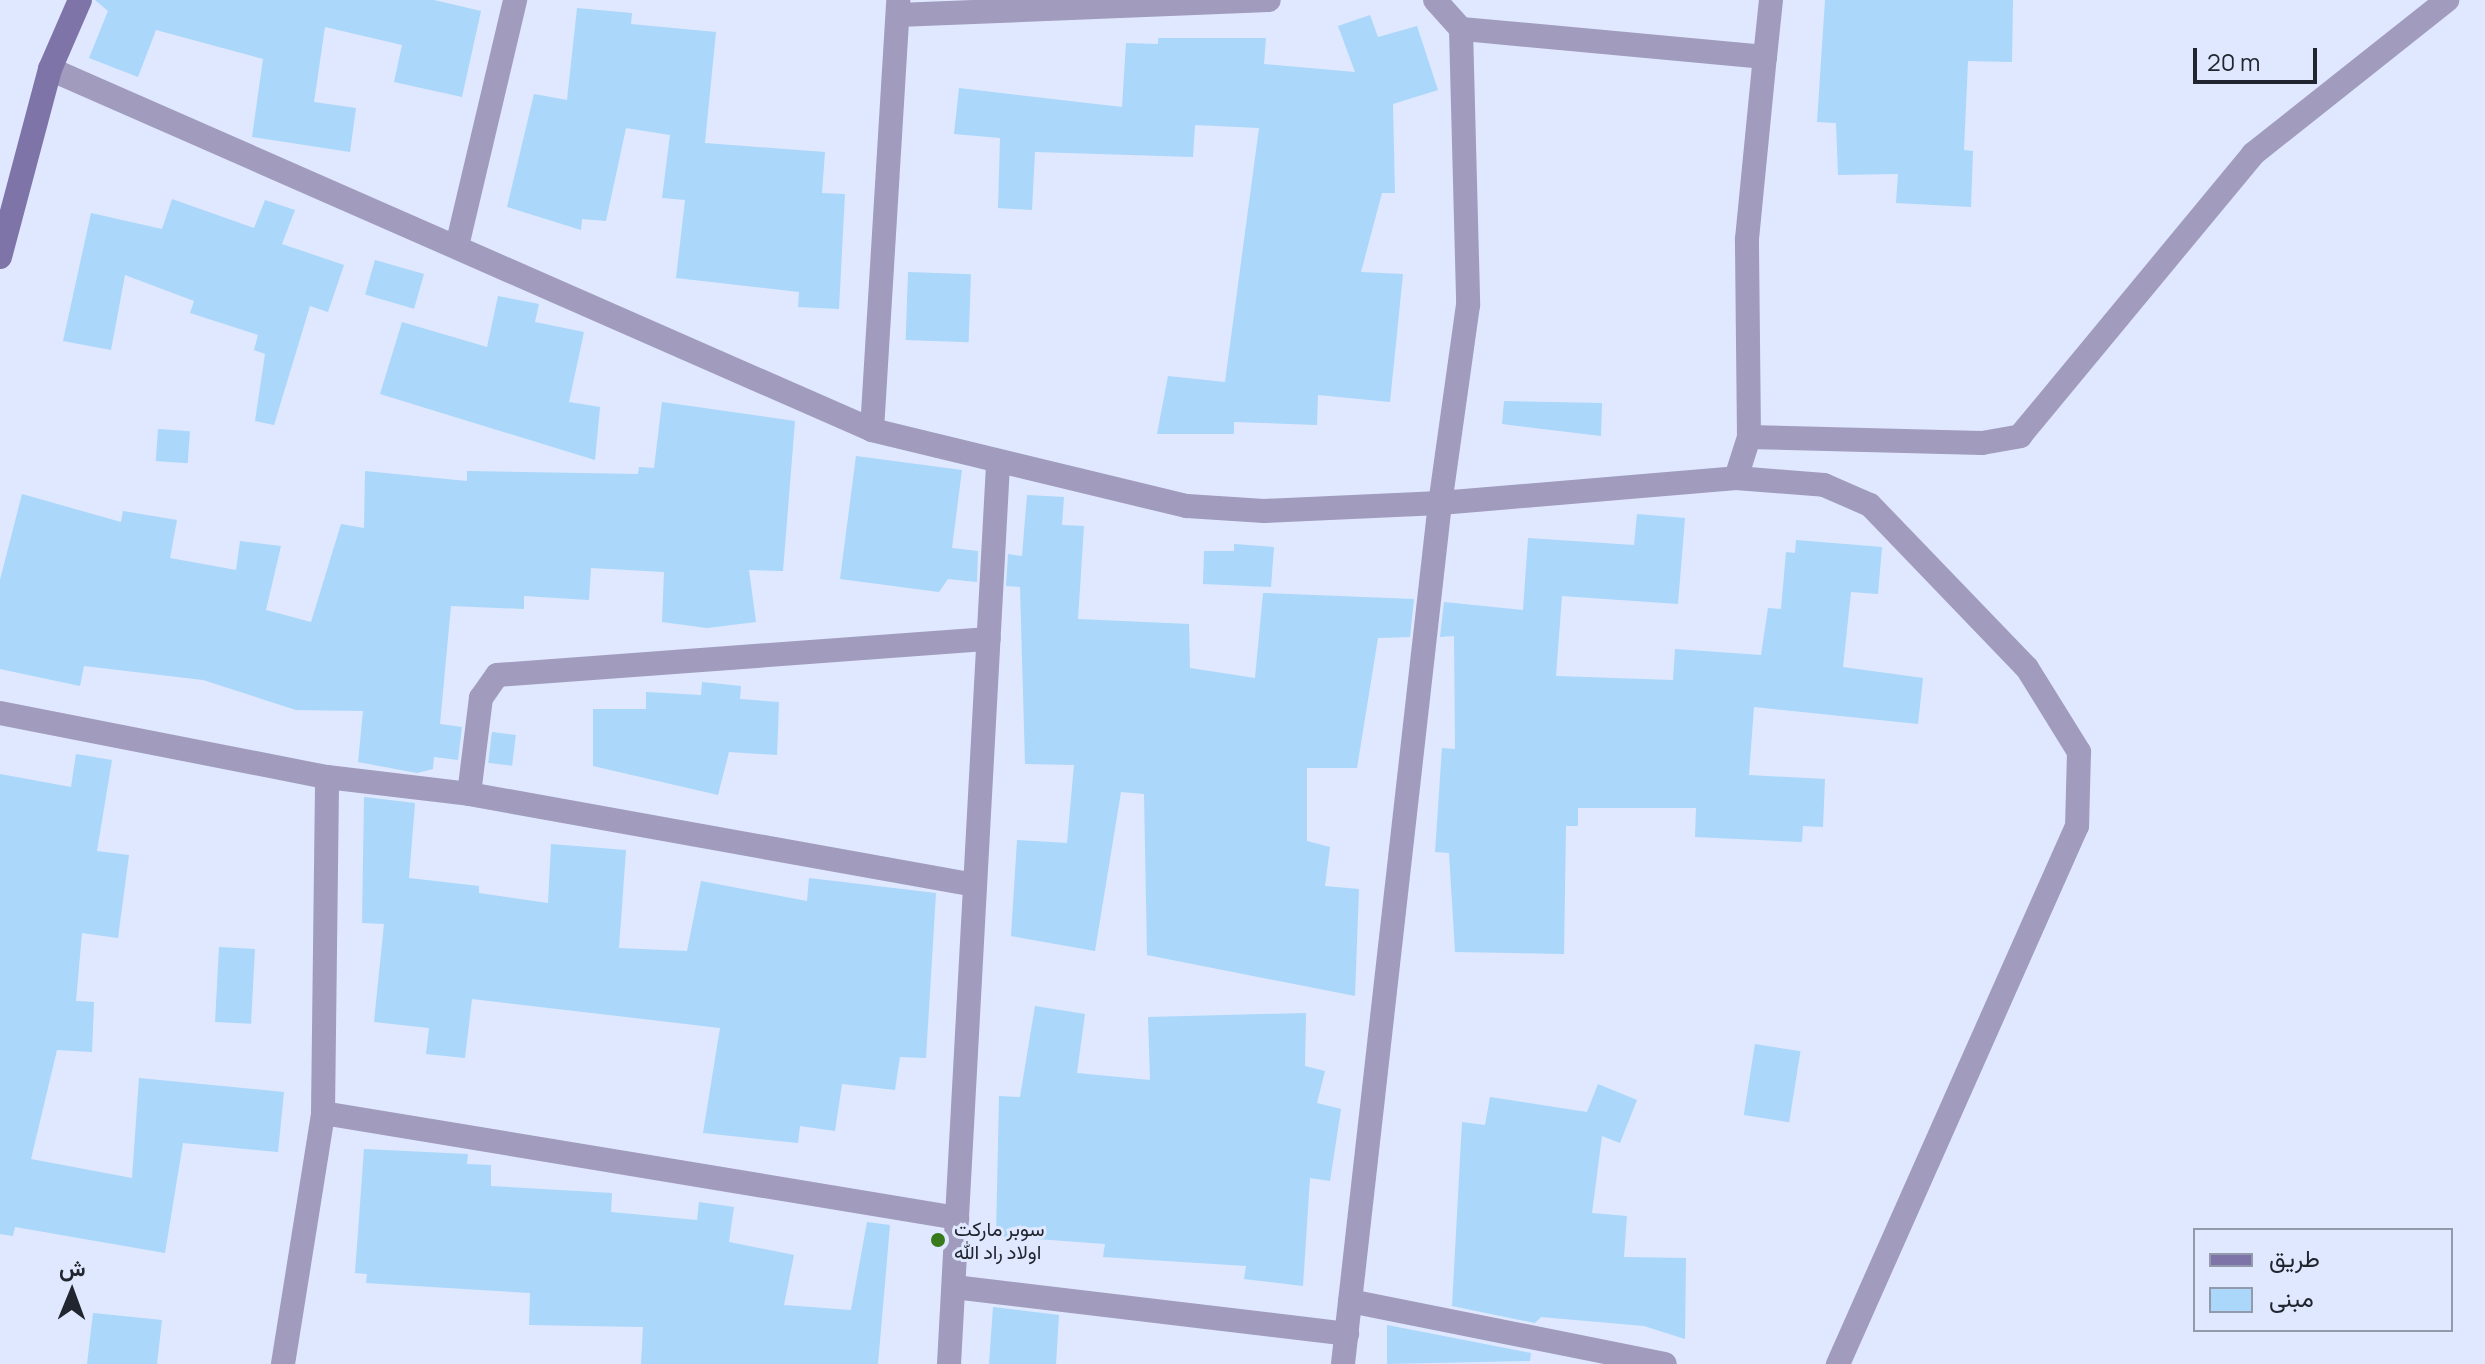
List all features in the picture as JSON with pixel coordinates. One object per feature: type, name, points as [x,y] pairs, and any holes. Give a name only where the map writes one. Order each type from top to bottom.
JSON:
[{"type":"street","points":[[0,257],[50,69],[80,0]]},
{"type":"street","points":[[457,246],[515,0]]},
{"type":"street","points":[[872,430],[898,7],[1269,0]]},
{"type":"street","points":[[1343,1364],[1440,503],[1468,305],[1461,29],[1435,0]]},
{"type":"street","points":[[1736,478],[1749,437],[1747,239],[1771,0]]},
{"type":"street","points":[[1749,437],[1982,443],[2020,436],[2253,154],[2440,2]]},
{"type":"street","points":[[1461,29],[1765,57]]},
{"type":"street","points":[[50,69],[872,430],[998,465],[1187,506],[1264,511],[1440,503],[1736,478],[1824,485],[1870,505],[2027,668],[2079,752],[2077,826],[1838,1364]]},
{"type":"street","points":[[949,1364],[998,465]]},
{"type":"street","points":[[469,794],[481,698],[497,675],[989,639]]},
{"type":"street","points":[[0,713],[327,777],[469,794],[975,885]]},
{"type":"street","points":[[283,1364],[323,1113],[327,777]]},
{"type":"street","points":[[323,1113],[957,1218]]},
{"type":"street","points":[[954,1287],[1347,1334]]},
{"type":"street","points":[[1350,1301],[1665,1364]]},
{"type":"building","points":[[95,0],[434,0],[481,11],[462,97],[394,82],[402,45],[325,27],[314,102],[356,108],[350,152],[252,137],[263,59],[156,30],[138,77],[89,58],[108,11]]},
{"type":"building","points":[[1825,0],[2013,0],[2012,62],[1968,61],[1964,150],[1973,151],[1971,207],[1896,203],[1898,174],[1838,175],[1836,123],[1817,122]]},
{"type":"building","points":[[577,8],[632,13],[631,24],[716,32],[705,143],[825,152],[822,193],[845,194],[839,309],[798,307],[799,292],[676,278],[685,200],[662,198],[670,135],[626,128],[606,221],[582,219],[581,230],[507,207],[534,94],[567,100]]},
{"type":"building","points":[[1370,15],[1378,37],[1417,26],[1438,90],[1393,104],[1395,193],[1382,193],[1361,272],[1403,274],[1390,402],[1318,395],[1317,425],[1234,422],[1234,434],[1157,434],[1168,376],[1225,382],[1259,128],[1195,125],[1193,157],[1035,152],[1032,210],[998,208],[1000,138],[954,134],[959,88],[1122,107],[1126,43],[1158,44],[1158,38],[1266,38],[1264,64],[1355,72],[1338,26]]},
{"type":"building","points":[[172,199],[254,228],[265,200],[295,210],[282,244],[344,265],[328,312],[310,306],[274,425],[255,421],[265,354],[254,350],[258,335],[190,313],[194,301],[125,275],[111,350],[63,341],[91,213],[162,229]]},
{"type":"building","points":[[375,260],[424,274],[414,309],[365,295]]},
{"type":"building","points":[[908,272],[971,274],[969,342],[906,340]]},
{"type":"building","points":[[498,296],[539,304],[535,322],[584,332],[569,402],[600,407],[595,460],[380,394],[402,322],[487,347]]},
{"type":"building","points":[[1504,401],[1602,403],[1601,436],[1502,424]]},
{"type":"building","points":[[662,402],[795,421],[783,571],[749,570],[756,622],[707,628],[662,622],[664,572],[591,568],[589,600],[524,596],[524,609],[451,606],[440,724],[462,727],[458,760],[434,757],[433,769],[417,773],[358,762],[363,711],[296,710],[203,680],[84,666],[80,686],[0,669],[0,580],[22,494],[121,522],[123,511],[177,520],[170,558],[236,570],[240,541],[281,546],[266,610],[311,622],[341,524],[364,528],[365,471],[467,481],[467,471],[638,474],[639,467],[654,468]]},
{"type":"building","points":[[158,429],[190,431],[188,463],[156,461]]},
{"type":"building","points":[[856,456],[962,470],[952,548],[978,551],[977,582],[948,579],[939,592],[840,579]]},
{"type":"building","points":[[1027,495],[1064,497],[1062,525],[1084,526],[1078,619],[1189,624],[1190,668],[1255,678],[1263,593],[1414,599],[1410,637],[1378,638],[1357,768],[1307,768],[1307,841],[1330,847],[1325,886],[1359,889],[1355,996],[1147,955],[1144,794],[1121,792],[1095,951],[1011,936],[1017,840],[1067,843],[1074,765],[1025,764],[1020,587],[1006,586],[1008,554],[1022,556]]},
{"type":"building","points":[[1637,514],[1685,518],[1678,604],[1562,596],[1556,676],[1673,680],[1675,649],[1761,655],[1768,608],[1781,609],[1786,552],[1795,553],[1796,540],[1882,547],[1878,594],[1851,592],[1843,667],[1923,678],[1918,724],[1754,707],[1749,775],[1825,779],[1823,827],[1803,826],[1802,842],[1695,837],[1696,808],[1578,808],[1578,826],[1566,826],[1564,954],[1455,952],[1449,853],[1435,852],[1442,748],[1455,749],[1454,636],[1440,637],[1444,602],[1523,610],[1528,538],[1634,545]]},
{"type":"building","points":[[1234,544],[1274,547],[1271,587],[1203,584],[1204,551],[1234,551]]},
{"type":"building","points":[[702,682],[741,686],[740,699],[779,702],[777,755],[729,752],[718,795],[593,766],[593,709],[646,709],[646,692],[701,695]]},
{"type":"building","points":[[492,732],[516,735],[512,766],[488,763]]},
{"type":"building","points":[[76,754],[112,760],[97,851],[129,855],[118,938],[82,933],[76,1001],[94,1002],[92,1052],[57,1050],[31,1159],[132,1178],[139,1078],[284,1092],[278,1152],[183,1143],[165,1253],[15,1227],[13,1236],[0,1234],[0,774],[71,787]]},
{"type":"building","points":[[364,797],[415,803],[409,878],[479,886],[479,893],[548,903],[551,844],[626,850],[619,948],[687,951],[701,881],[807,901],[809,878],[936,893],[926,1058],[900,1057],[895,1090],[842,1084],[835,1131],[800,1126],[798,1143],[703,1133],[720,1028],[472,999],[465,1058],[426,1054],[429,1028],[374,1022],[384,924],[362,923]]},
{"type":"building","points":[[219,947],[255,949],[251,1024],[215,1022]]},
{"type":"building","points":[[1035,1006],[1085,1014],[1077,1073],[1150,1080],[1148,1017],[1306,1013],[1305,1066],[1325,1071],[1317,1103],[1341,1109],[1330,1181],[1310,1178],[1303,1286],[1244,1279],[1246,1266],[1103,1257],[1105,1244],[996,1236],[999,1096],[1020,1097]]},
{"type":"building","points":[[1755,1044],[1800,1051],[1789,1122],[1744,1115]]},
{"type":"building","points":[[1598,1084],[1637,1100],[1620,1143],[1602,1136],[1592,1213],[1627,1216],[1624,1257],[1686,1258],[1685,1339],[1644,1326],[1541,1317],[1535,1323],[1452,1306],[1462,1122],[1485,1125],[1490,1097],[1587,1112]]},
{"type":"building","points":[[364,1149],[468,1154],[467,1164],[491,1165],[491,1186],[612,1193],[611,1212],[697,1220],[699,1202],[734,1207],[729,1242],[794,1255],[784,1305],[851,1310],[867,1222],[890,1225],[878,1364],[641,1364],[643,1327],[529,1325],[530,1293],[366,1283],[367,1274],[355,1273]]},
{"type":"building","points":[[993,1307],[1059,1315],[1056,1364],[989,1364]]},
{"type":"building","points":[[93,1313],[162,1320],[157,1364],[87,1364]]},
{"type":"building","points":[[1387,1325],[1531,1353],[1530,1361],[1387,1364]]},
{"type":"place","name":"سوبر ماركت اولاد راد الله","points":[[938,1240]]}]
